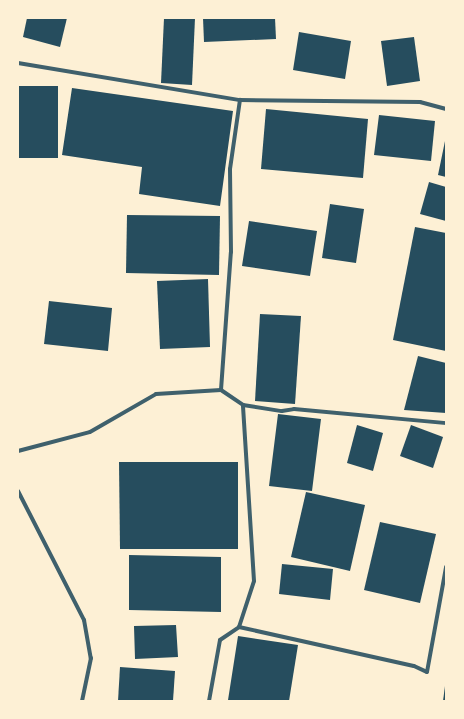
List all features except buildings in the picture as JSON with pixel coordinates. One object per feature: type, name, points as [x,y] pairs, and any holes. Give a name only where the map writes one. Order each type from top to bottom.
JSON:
[{"type":"street","points":[[18,63],[240,100],[420,102],[446,109]]},
{"type":"street","points":[[221,390],[231,252],[230,169],[240,100]]},
{"type":"street","points":[[18,450],[90,432],[156,394],[221,390],[243,405],[282,411],[294,409],[446,423]]},
{"type":"street","points":[[209,701],[220,640],[239,627],[254,581],[243,405]]},
{"type":"street","points":[[18,491],[84,620],[91,658],[82,701]]},
{"type":"street","points":[[239,627],[414,666],[427,672],[446,567]]}]
